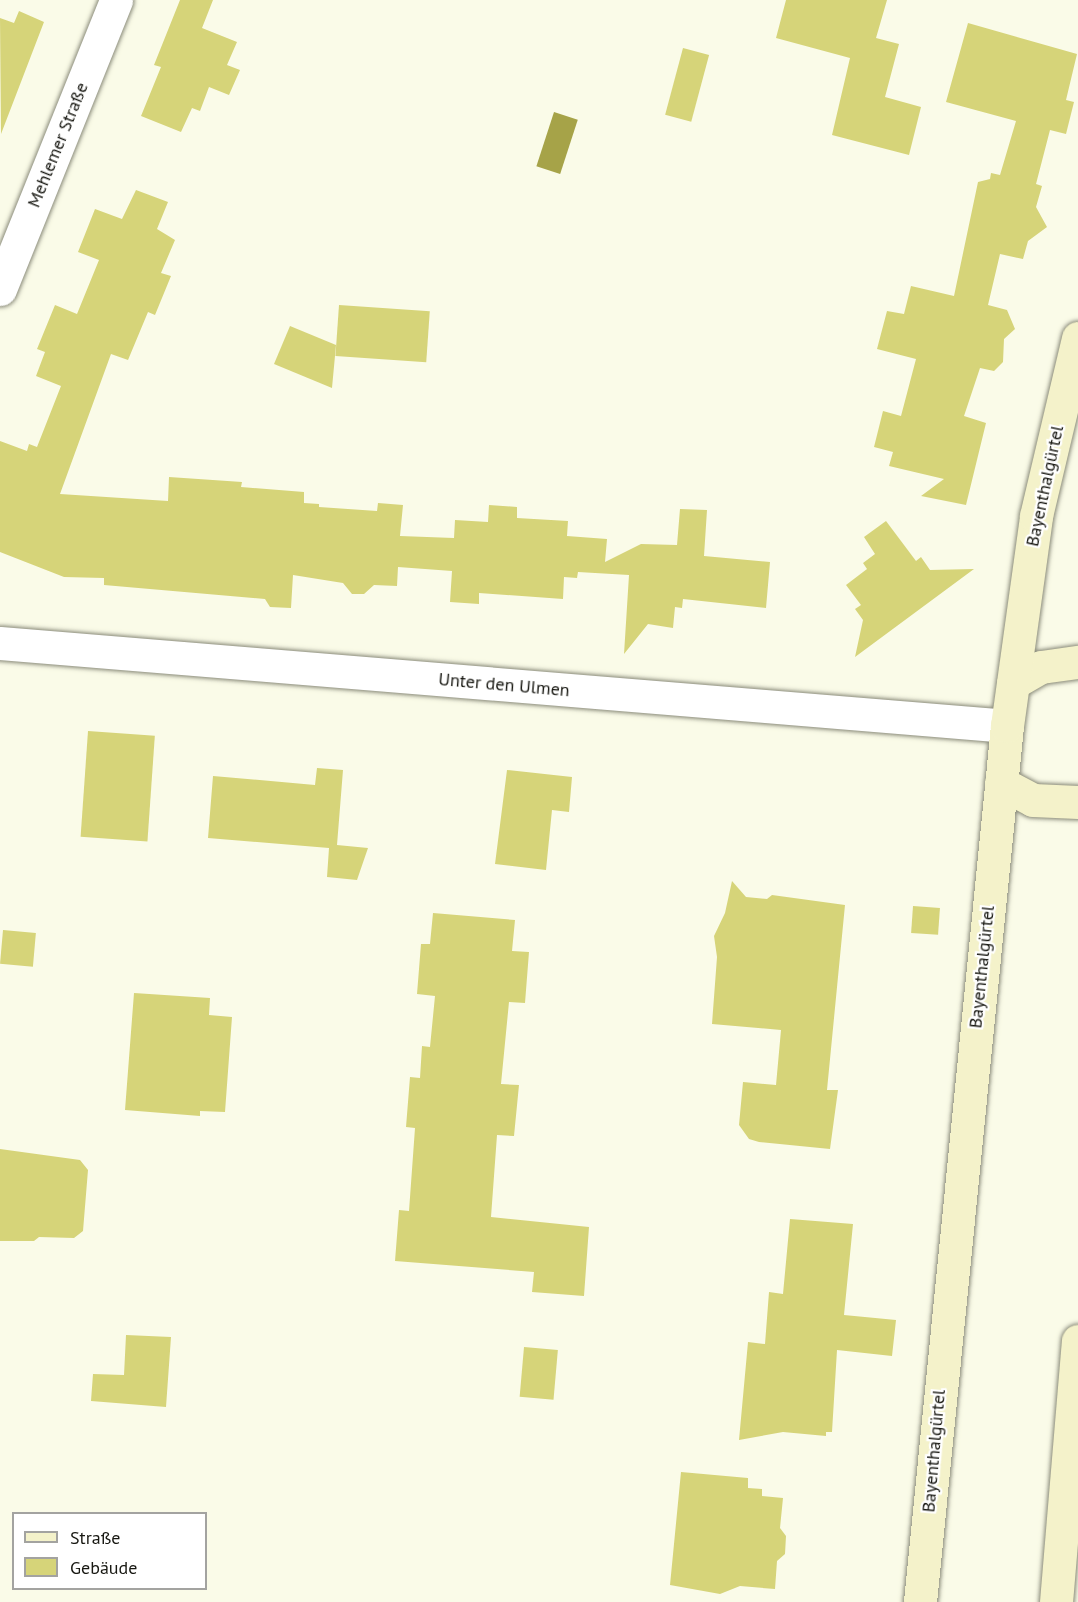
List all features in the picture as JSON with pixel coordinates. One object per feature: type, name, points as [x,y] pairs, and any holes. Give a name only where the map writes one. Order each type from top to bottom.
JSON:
[{"type":"main road","name":"Bayenthalgürtel","points":[[920,1602],[1007,726],[1036,516],[1078,338]]},
{"type":"main road","points":[[1013,683],[1041,667],[1078,662]]},
{"type":"main road","points":[[1001,783],[1033,800],[1078,802]]},
{"type":"main road","points":[[1056,1602],[1078,1341]]},
{"type":"street","name":"Mehlemer Straße","points":[[0,289],[116,0]]},
{"type":"street","name":"Unter den Ulmen","points":[[0,643],[1007,726]]},
{"type":"shaded area","points":[[554,112],[578,120],[560,174],[536,166]]},
{"type":"building","points":[[180,0],[213,0],[202,28],[237,42],[227,65],[240,70],[229,95],[209,87],[200,111],[192,108],[181,132],[141,116],[161,67],[154,65]]},
{"type":"building","points":[[786,0],[887,0],[876,38],[899,44],[885,97],[921,107],[909,155],[832,135],[850,58],[776,38]]},
{"type":"building","points":[[19,11],[44,22],[1,134],[0,18],[14,23]]},
{"type":"building","points":[[968,23],[1077,54],[1066,100],[1074,102],[1066,134],[1050,130],[1036,184],[1042,186],[1036,207],[1047,227],[1028,241],[1023,259],[1000,254],[988,305],[1007,310],[1015,329],[1004,339],[1003,362],[994,371],[980,368],[964,416],[986,423],[966,505],[921,496],[944,479],[889,466],[893,452],[874,447],[883,411],[901,416],[916,359],[877,349],[887,311],[904,314],[911,286],[954,296],[978,182],[990,179],[991,173],[1000,175],[1016,121],[946,102]]},
{"type":"building","points":[[683,48],[709,55],[691,122],[665,115]]},
{"type":"building","points":[[136,190],[168,202],[157,229],[175,240],[161,273],[171,276],[155,315],[148,312],[128,360],[111,354],[60,494],[168,501],[169,477],[242,482],[241,487],[304,492],[304,503],[319,504],[319,507],[377,511],[378,503],[403,505],[400,536],[454,538],[455,520],[488,522],[489,505],[517,507],[517,518],[568,521],[567,536],[607,539],[605,562],[641,544],[677,545],[680,509],[707,510],[704,556],[770,562],[766,608],[683,599],[682,608],[675,607],[673,628],[648,624],[624,654],[629,575],[578,572],[577,578],[564,577],[563,599],[479,593],[479,604],[450,602],[452,571],[398,567],[397,586],[374,585],[364,594],[352,594],[343,583],[293,575],[291,608],[270,607],[265,599],[104,585],[104,578],[64,577],[0,552],[0,441],[27,451],[29,444],[37,447],[61,386],[36,376],[45,352],[37,349],[55,305],[77,314],[99,260],[78,252],[95,209],[122,219]]},
{"type":"building","points":[[339,305],[430,311],[426,362],[335,356]]},
{"type":"building","points":[[290,326],[336,345],[332,388],[274,364]]},
{"type":"building","points":[[886,521],[916,561],[921,557],[930,570],[974,569],[855,657],[863,620],[855,609],[861,605],[846,585],[867,569],[863,563],[875,554],[864,537]]},
{"type":"building","points":[[88,731],[155,736],[147,841],[81,837]]},
{"type":"building","points":[[317,768],[343,770],[337,845],[368,848],[357,880],[327,877],[329,848],[208,838],[213,776],[315,785]]},
{"type":"building","points":[[507,770],[572,777],[569,812],[552,810],[546,870],[495,864]]},
{"type":"building","points":[[732,881],[746,897],[767,899],[772,895],[845,905],[827,1090],[838,1090],[830,1149],[759,1142],[749,1139],[739,1125],[743,1082],[776,1085],[781,1030],[712,1024],[717,957],[714,936],[725,913]]},
{"type":"building","points":[[913,906],[940,908],[938,935],[911,933]]},
{"type":"building","points":[[433,913],[515,920],[512,951],[529,952],[525,1003],[509,1002],[501,1084],[519,1085],[514,1136],[497,1135],[491,1217],[589,1227],[584,1296],[532,1292],[534,1272],[395,1261],[399,1210],[409,1211],[415,1128],[406,1127],[410,1077],[420,1078],[422,1046],[430,1047],[435,996],[417,994],[421,944],[430,944]]},
{"type":"building","points":[[3,930],[36,933],[33,967],[0,964]]},
{"type":"building","points":[[134,993],[210,998],[209,1015],[232,1017],[225,1112],[200,1111],[200,1116],[125,1110]]},
{"type":"building","points":[[0,1149],[80,1160],[88,1170],[83,1231],[74,1238],[39,1237],[34,1241],[0,1241]]},
{"type":"building","points":[[790,1219],[853,1224],[844,1315],[896,1320],[892,1356],[837,1350],[832,1432],[826,1432],[826,1436],[783,1432],[739,1440],[748,1342],[765,1344],[769,1292],[783,1294]]},
{"type":"building","points":[[126,1335],[171,1337],[166,1407],[91,1401],[93,1374],[124,1375]]},
{"type":"building","points":[[524,1347],[558,1350],[554,1400],[520,1397]]},
{"type":"building","points":[[681,1472],[748,1478],[748,1488],[762,1489],[762,1496],[783,1498],[780,1528],[786,1536],[785,1554],[777,1561],[775,1589],[740,1586],[720,1594],[670,1585]]}]
